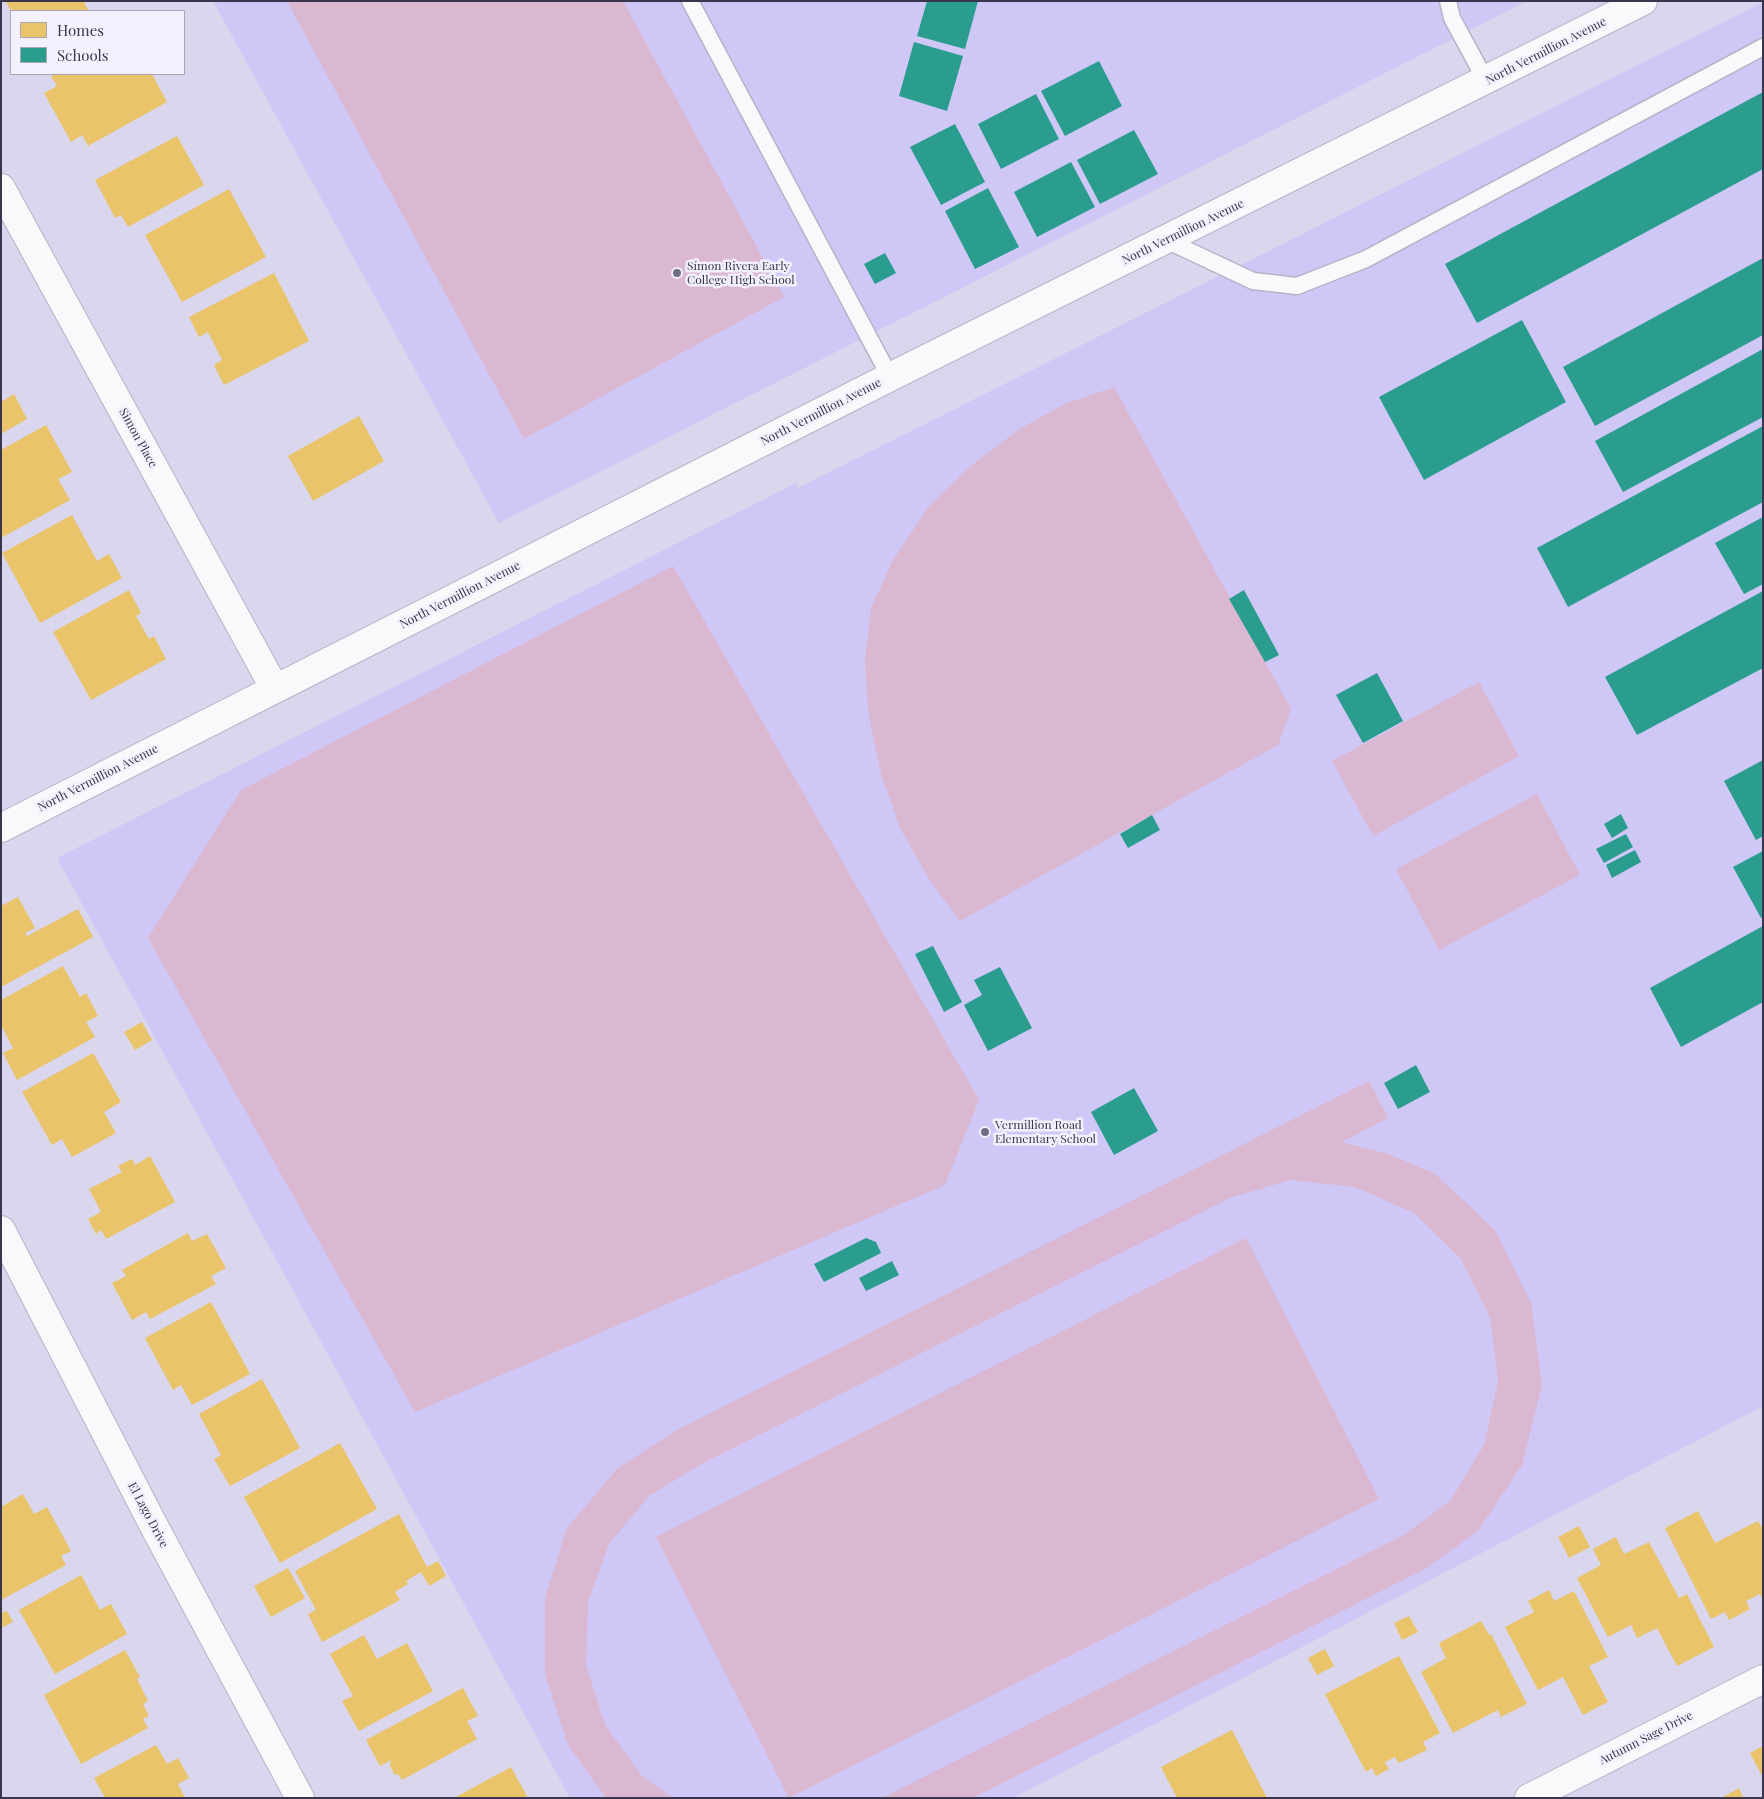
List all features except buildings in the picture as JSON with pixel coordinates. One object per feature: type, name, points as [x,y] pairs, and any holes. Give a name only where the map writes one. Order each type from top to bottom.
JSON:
[{"type":"street","name":"North Vermillion Avenue","points":[[1,828],[890,377],[1643,1]]},
{"type":"street","name":"Simon Place","points":[[1,188],[275,689]]},
{"type":"street","name":"El Lago Drive","points":[[1,1230],[155,1528],[300,1798]]},
{"type":"street","name":"Autumn Sage Drive","points":[[1529,1798],[1763,1679]]},
{"type":"lane","points":[[690,1],[890,377]]},
{"type":"lane","points":[[1448,1],[1452,18],[1486,81]]},
{"type":"lane","points":[[1166,240],[1253,281],[1296,286],[1366,259],[1763,47]]},
{"type":"shaded area","name":"Símon Rivera Early College High School","points":[[213,1],[1527,1],[499,523]]},
{"type":"shaded area","points":[[287,1],[623,1],[784,297],[524,439]]},
{"type":"shaded area","name":"Vermillion Road Elementary School","points":[[1763,2],[1763,1406],[1013,1798],[570,1798],[57,858],[796,483],[798,488]]},
{"type":"shaded area","points":[[1114,387],[1291,709],[1278,745],[960,921],[931,882],[901,830],[881,774],[868,712],[865,659],[871,608],[893,560],[929,506],[972,465],[1021,428],[1065,404]]},
{"type":"shaded area","points":[[673,566],[979,1100],[945,1185],[415,1412],[148,938],[241,790]]},
{"type":"shaded area","points":[[1479,682],[1519,756],[1373,836],[1332,761]]},
{"type":"shaded area","points":[[1537,794],[1580,875],[1439,950],[1396,869]]},
{"type":"shaded area","points":[[1369,1081],[1388,1118],[1342,1142],[1389,1154],[1435,1174],[1495,1230],[1531,1303],[1542,1385],[1522,1465],[1478,1531],[1425,1569],[973,1798],[882,1798],[1404,1535],[1451,1500],[1484,1445],[1498,1381],[1490,1317],[1461,1259],[1414,1213],[1355,1187],[1291,1180],[1232,1197],[703,1463],[649,1496],[609,1544],[588,1602],[586,1665],[605,1725],[642,1776],[673,1798],[606,1798],[568,1745],[545,1674],[545,1598],[567,1528],[618,1468],[677,1430]]},
{"type":"shaded area","points":[[1246,1238],[1379,1499],[789,1798],[656,1537]]},
{"type":"place","name":"Símon Rivera Early College High School","points":[[677,273]]},
{"type":"place","name":"Vermillion Road Elementary School","points":[[985,1132]]}]
